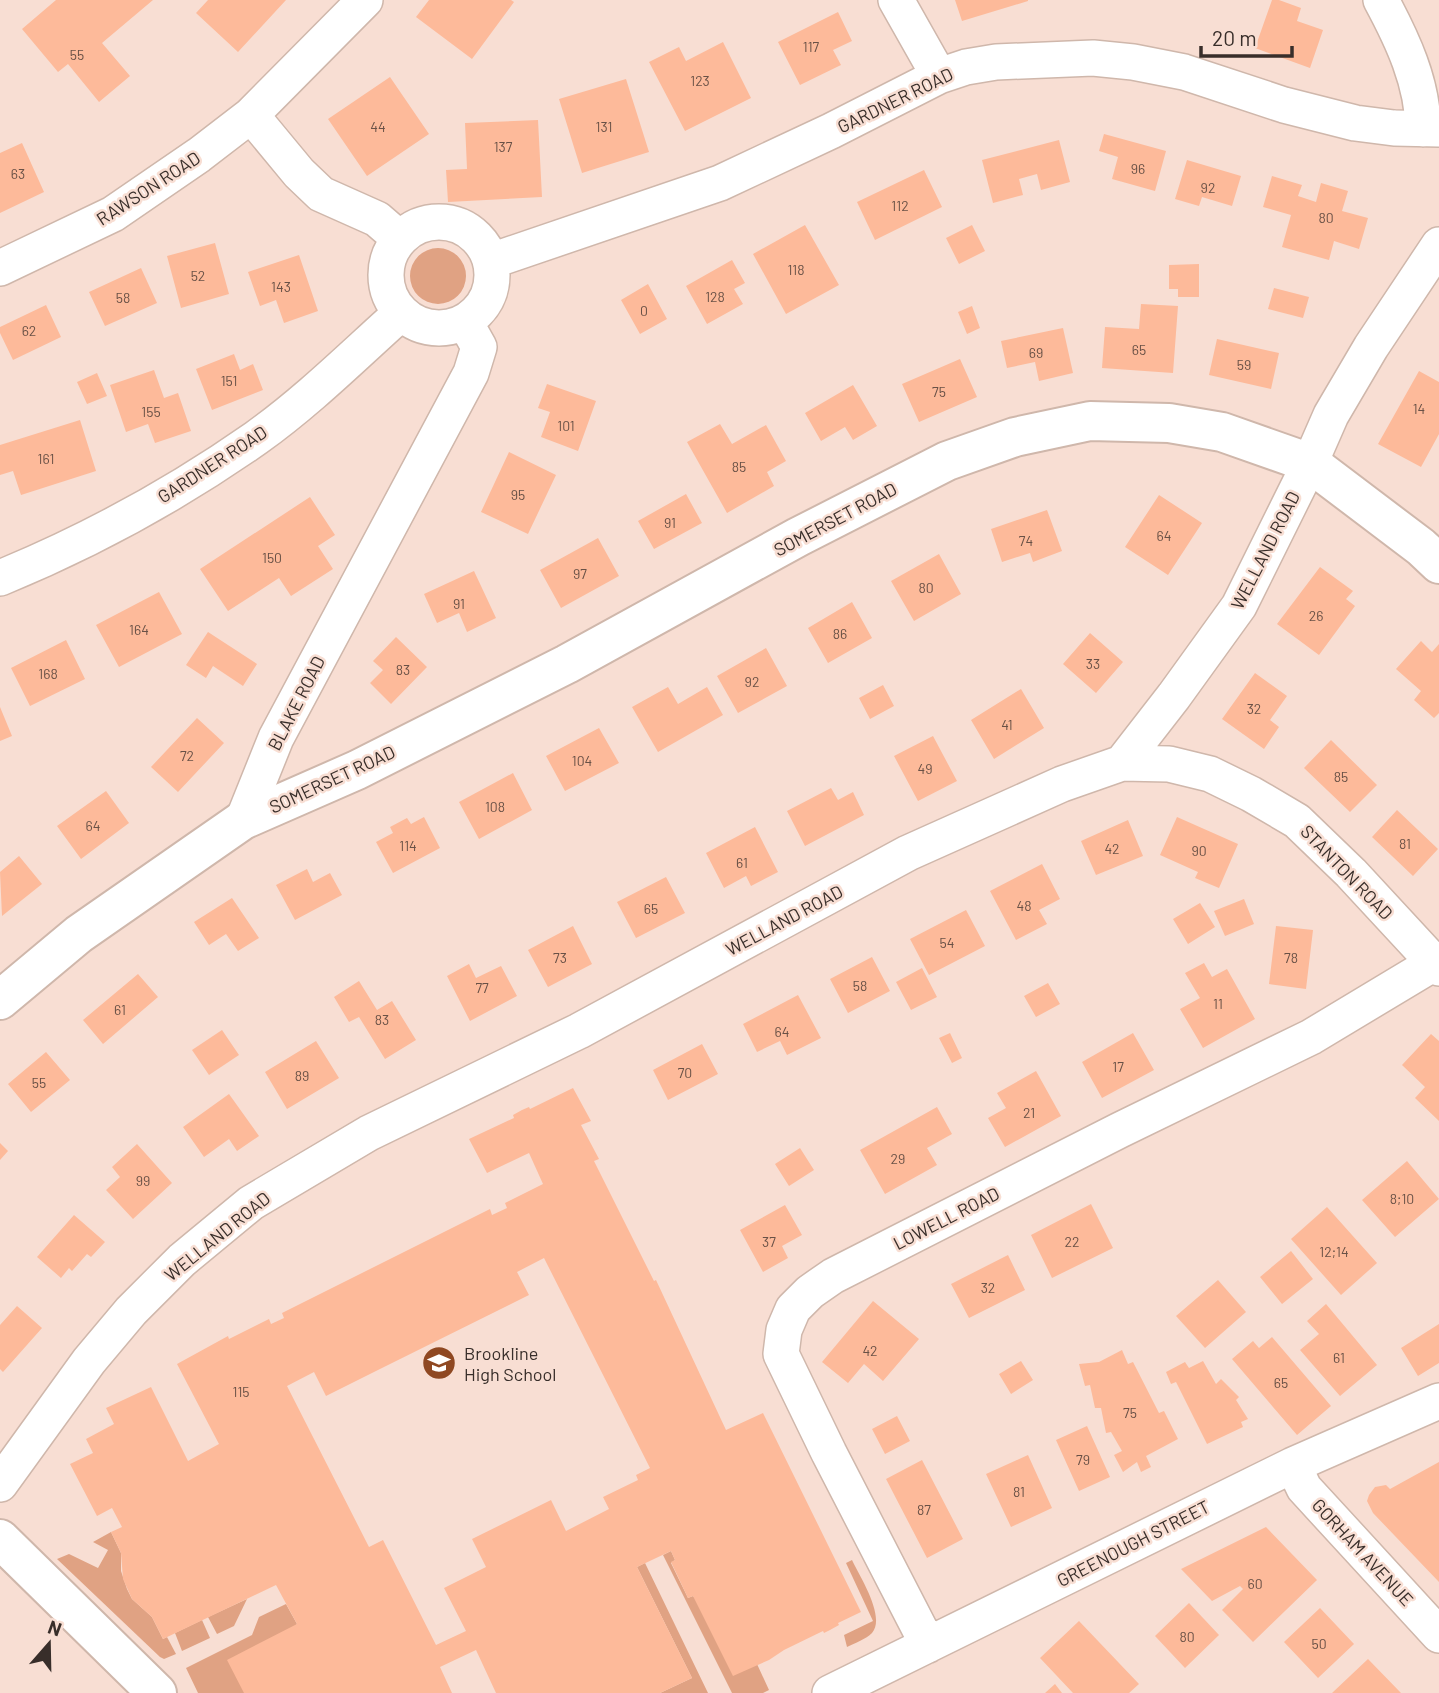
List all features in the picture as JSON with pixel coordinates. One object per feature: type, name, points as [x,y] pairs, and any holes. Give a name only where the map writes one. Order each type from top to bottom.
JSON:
[{"type":"street","name":"RAWSON ROAD","points":[[0,268],[113,214],[199,155],[251,116],[365,0]]},
{"type":"street","points":[[896,0],[939,76]]},
{"type":"street","points":[[1381,0],[1401,39],[1431,129]]},
{"type":"street","name":"GARDNER ROAD","points":[[491,261],[720,183],[939,76],[966,67],[996,62],[1114,60],[1184,72],[1332,118],[1377,127],[1431,129]]},
{"type":"street","points":[[251,116],[299,173],[321,194],[377,219],[399,238]]},
{"type":"street","points":[[436,221],[454,224],[470,232],[483,245],[491,261],[492,278],[488,296],[479,311],[465,322],[449,328],[431,328],[415,323],[401,313],[391,299],[386,282],[388,259],[399,238],[419,225],[436,221]]},
{"type":"street","name":"WELLAND ROAD","points":[[0,1483],[89,1361],[131,1311],[182,1260],[251,1203],[369,1133],[579,1031],[908,853],[1062,784],[1122,763],[1239,606],[1331,415],[1371,347],[1439,245]]},
{"type":"street","name":"GARDNER ROAD","points":[[0,578],[126,520],[257,437],[401,313]]},
{"type":"street","name":"BLAKE ROAD","points":[[243,820],[282,727],[471,373],[479,347],[465,322]]},
{"type":"street","name":"SOMERSET ROAD","points":[[243,820],[357,770],[554,671],[799,537],[947,461],[1015,438],[1090,421],[1169,423],[1222,432],[1310,463],[1421,547],[1439,564]]},
{"type":"street","name":"STANTON ROAD","points":[[1122,763],[1170,764],[1210,774],[1297,821],[1437,966]]},
{"type":"street","points":[[0,1000],[79,934],[243,820]]},
{"type":"street","name":"LOWELL ROAD","points":[[928,1645],[828,1453],[781,1354],[783,1330],[793,1309],[810,1292],[834,1276],[1311,1037],[1437,966]]},
{"type":"street","name":"GREENOUGH STREET","points":[[842,1690],[1293,1465],[1439,1401]]},
{"type":"street","name":"GORHAM AVENUE","points":[[1293,1465],[1304,1488],[1439,1635]]},
{"type":"street","points":[[0,1539],[157,1693]]},
{"type":"shaded area","points":[[438,248],[449,250],[458,256],[464,265],[464,287],[458,296],[449,302],[438,304],[427,302],[418,296],[412,287],[410,276],[412,265],[418,256],[427,250]]},
{"type":"shaded area","points":[[111,1532],[121,1553],[121,1571],[132,1599],[152,1617],[163,1639],[167,1637],[176,1654],[164,1659],[160,1657],[57,1559],[69,1554],[98,1568],[108,1550],[93,1542]]},
{"type":"shaded area","points":[[671,1551],[675,1560],[671,1563],[688,1598],[693,1596],[757,1664],[769,1690],[763,1693],[732,1693],[663,1555]]},
{"type":"shaded area","points":[[852,1560],[870,1597],[876,1617],[872,1633],[847,1647],[844,1635],[873,1621],[846,1563]]},
{"type":"shaded area","points":[[645,1563],[708,1693],[660,1693],[692,1678],[637,1567]]},
{"type":"shaded area","points":[[247,1599],[234,1626],[217,1634],[208,1617]]},
{"type":"shaded area","points":[[286,1604],[297,1624],[244,1693],[198,1693],[186,1668],[252,1635],[259,1617]]},
{"type":"shaded area","points":[[202,1620],[210,1638],[182,1651],[175,1633]]},
{"type":"building","points":[[56,0],[153,0],[102,43],[130,76],[99,102],[68,64],[58,72],[22,29]]},
{"type":"building","points":[[208,0],[286,0],[238,52],[196,13]]},
{"type":"building","points":[[429,0],[514,2],[472,59],[416,17]]},
{"type":"building","points":[[955,0],[1028,0],[1028,1],[962,21]]},
{"type":"building","points":[[1272,0],[1301,8],[1297,21],[1323,30],[1310,68],[1255,48]]},
{"type":"building","points":[[838,12],[852,41],[833,50],[841,65],[800,85],[778,42]]},
{"type":"building","points":[[723,42],[751,98],[685,131],[649,62],[679,47],[686,61]]},
{"type":"building","points":[[390,77],[429,134],[367,176],[328,119]]},
{"type":"building","points":[[626,79],[649,152],[582,173],[559,99]]},
{"type":"building","points":[[538,120],[542,197],[448,202],[446,170],[467,169],[465,123]]},
{"type":"building","points":[[1104,134],[1166,151],[1155,191],[1112,179],[1118,157],[1099,151]]},
{"type":"building","points":[[1059,140],[1070,182],[1041,190],[1037,174],[1019,179],[1023,195],[993,203],[982,160]]},
{"type":"building","points":[[22,143],[44,192],[0,213],[0,153]]},
{"type":"building","points":[[1187,160],[1241,176],[1232,206],[1202,197],[1199,206],[1175,199]]},
{"type":"building","points":[[924,170],[942,207],[875,240],[857,202]]},
{"type":"building","points":[[1272,176],[1302,185],[1298,196],[1316,202],[1321,183],[1348,191],[1342,211],[1368,218],[1359,249],[1334,241],[1329,260],[1282,247],[1291,215],[1263,207]]},
{"type":"building","points":[[805,225],[839,285],[786,314],[753,254]]},
{"type":"building","points":[[972,225],[985,251],[959,264],[946,238]]},
{"type":"building","points":[[215,243],[229,294],[181,308],[167,256]]},
{"type":"building","points":[[299,255],[318,311],[284,323],[276,300],[260,306],[248,272]]},
{"type":"building","points":[[732,260],[745,283],[734,289],[743,304],[707,324],[686,286]]},
{"type":"building","points":[[1199,264],[1199,297],[1178,297],[1178,289],[1169,289],[1169,265]]},
{"type":"building","points":[[141,268],[157,303],[105,326],[89,292]]},
{"type":"building","points":[[648,284],[667,319],[640,334],[621,300]]},
{"type":"building","points":[[1274,288],[1309,297],[1303,318],[1268,309]]},
{"type":"building","points":[[1141,304],[1178,306],[1173,373],[1102,368],[1105,327],[1139,329]]},
{"type":"building","points":[[46,305],[61,337],[13,360],[0,333],[0,327]]},
{"type":"building","points":[[972,306],[980,328],[967,334],[958,312]]},
{"type":"building","points":[[1063,328],[1073,373],[1039,381],[1035,362],[1007,368],[1001,341]]},
{"type":"building","points":[[1217,339],[1279,353],[1271,389],[1209,375]]},
{"type":"building","points":[[234,354],[240,370],[253,364],[263,390],[212,410],[196,369]]},
{"type":"building","points":[[960,359],[977,397],[919,422],[902,384]]},
{"type":"building","points":[[154,370],[164,398],[178,393],[191,431],[155,443],[148,424],[126,432],[110,385]]},
{"type":"building","points":[[1419,371],[1439,382],[1439,434],[1421,467],[1378,444]]},
{"type":"building","points":[[97,373],[107,396],[87,404],[77,382]]},
{"type":"building","points":[[547,384],[596,401],[578,451],[541,437],[550,412],[538,408]]},
{"type":"building","points":[[853,385],[877,426],[853,440],[845,427],[821,441],[805,413]]},
{"type":"building","points":[[80,420],[96,471],[21,495],[13,471],[0,475],[0,445]]},
{"type":"building","points":[[720,424],[732,444],[766,425],[786,461],[767,472],[774,486],[727,513],[687,442]]},
{"type":"building","points":[[509,452],[556,475],[528,534],[481,512]]},
{"type":"building","points":[[686,494],[702,523],[654,549],[638,521]]},
{"type":"building","points":[[1159,495],[1202,523],[1168,575],[1125,547]]},
{"type":"building","points":[[310,497],[335,535],[318,546],[333,569],[291,596],[279,578],[228,611],[200,569]]},
{"type":"building","points":[[1047,510],[1062,551],[1033,562],[1030,553],[1002,562],[991,529]]},
{"type":"building","points":[[598,538],[619,576],[561,608],[540,570]]},
{"type":"building","points":[[939,554],[961,594],[914,621],[891,581]]},
{"type":"building","points":[[1320,567],[1353,591],[1346,599],[1355,606],[1319,655],[1277,624]]},
{"type":"building","points":[[474,571],[496,618],[467,632],[459,613],[437,623],[424,594]]},
{"type":"building","points":[[159,592],[182,634],[119,667],[96,625]]},
{"type":"building","points":[[852,602],[872,638],[828,663],[808,628]]},
{"type":"building","points":[[208,632],[257,664],[243,686],[213,666],[206,678],[186,665]]},
{"type":"building","points":[[1090,633],[1123,662],[1096,693],[1063,664]]},
{"type":"building","points":[[396,637],[427,667],[391,704],[370,683],[383,670],[373,661]]},
{"type":"building","points":[[66,640],[85,679],[30,706],[11,668]]},
{"type":"building","points":[[1421,641],[1432,652],[1439,644],[1439,713],[1434,718],[1414,700],[1421,691],[1396,669]]},
{"type":"building","points":[[766,648],[787,686],[738,713],[717,676]]},
{"type":"building","points":[[1255,673],[1287,696],[1270,720],[1279,727],[1264,749],[1222,719]]},
{"type":"building","points":[[883,685],[894,706],[870,719],[859,698]]},
{"type":"building","points":[[668,687],[678,704],[707,687],[723,715],[658,752],[632,707]]},
{"type":"building","points":[[1021,689],[1044,728],[994,759],[971,720]]},
{"type":"building","points":[[0,707],[12,736],[0,741]]},
{"type":"building","points":[[197,718],[224,743],[178,792],[151,767]]},
{"type":"building","points":[[599,728],[619,763],[565,791],[546,756]]},
{"type":"building","points":[[933,736],[957,781],[918,801],[894,756]]},
{"type":"building","points":[[1331,740],[1377,785],[1350,812],[1304,768]]},
{"type":"building","points":[[513,773],[532,810],[479,839],[459,802]]},
{"type":"building","points":[[831,788],[838,800],[853,792],[864,815],[805,846],[787,811]]},
{"type":"building","points":[[106,791],[129,823],[81,859],[57,826]]},
{"type":"building","points":[[1397,810],[1438,849],[1413,876],[1372,837]]},
{"type":"building","points":[[424,817],[440,848],[393,873],[376,842],[393,833],[390,827],[407,818],[411,824]]},
{"type":"building","points":[[1177,817],[1238,844],[1219,888],[1195,878],[1198,872],[1160,855]]},
{"type":"building","points":[[1128,820],[1143,856],[1096,875],[1081,841]]},
{"type":"building","points":[[755,827],[778,872],[751,886],[746,876],[724,888],[706,853]]},
{"type":"building","points":[[19,856],[42,884],[2,916],[0,872]]},
{"type":"building","points":[[1042,864],[1060,899],[1039,910],[1047,924],[1016,940],[990,891]]},
{"type":"building","points":[[307,869],[313,882],[330,873],[342,895],[295,920],[276,885]]},
{"type":"building","points":[[666,877],[685,913],[636,938],[617,902]]},
{"type":"building","points":[[232,898],[259,938],[238,951],[226,934],[209,945],[194,922]]},
{"type":"building","points":[[1244,899],[1254,924],[1225,936],[1214,911]]},
{"type":"building","points":[[1200,903],[1215,927],[1188,944],[1173,919]]},
{"type":"building","points":[[966,910],[985,946],[929,975],[910,939]]},
{"type":"building","points":[[573,926],[592,964],[548,987],[528,950]]},
{"type":"building","points":[[1276,926],[1313,930],[1306,989],[1269,984]]},
{"type":"building","points":[[872,957],[890,991],[848,1013],[830,979]]},
{"type":"building","points":[[1204,963],[1212,977],[1227,969],[1255,1019],[1203,1048],[1180,1009],[1200,998],[1185,973]]},
{"type":"building","points":[[469,964],[476,978],[501,966],[517,996],[470,1021],[447,976]]},
{"type":"building","points":[[922,968],[937,997],[911,1010],[896,982]]},
{"type":"building","points":[[138,974],[158,997],[103,1044],[83,1020]]},
{"type":"building","points":[[359,981],[377,1010],[392,1001],[416,1040],[385,1059],[359,1017],[349,1022],[334,997]]},
{"type":"building","points":[[1048,983],[1060,1004],[1036,1017],[1024,996]]},
{"type":"building","points":[[798,995],[821,1038],[787,1055],[780,1041],[757,1052],[743,1024]]},
{"type":"building","points":[[222,1030],[239,1055],[209,1075],[192,1050]]},
{"type":"building","points":[[950,1033],[962,1058],[952,1063],[939,1038]]},
{"type":"building","points":[[1133,1033],[1154,1070],[1102,1098],[1082,1062]]},
{"type":"building","points":[[1431,1034],[1439,1041],[1439,1121],[1415,1098],[1425,1087],[1402,1065]]},
{"type":"building","points":[[316,1041],[339,1078],[287,1109],[265,1072]]},
{"type":"building","points":[[702,1044],[718,1074],[668,1100],[653,1070]]},
{"type":"building","points":[[46,1052],[70,1080],[31,1112],[8,1084]]},
{"type":"building","points":[[1036,1071],[1061,1116],[1005,1147],[988,1118],[1006,1108],[997,1093]]},
{"type":"building","name":"Brookline High School","points":[[573,1088],[591,1121],[581,1125],[599,1159],[594,1161],[654,1281],[656,1280],[726,1430],[763,1413],[861,1612],[824,1633],[823,1631],[733,1676],[693,1596],[688,1598],[671,1562],[675,1560],[671,1551],[637,1567],[692,1678],[660,1693],[496,1693],[476,1650],[440,1667],[452,1693],[244,1693],[227,1660],[297,1624],[276,1585],[163,1639],[152,1617],[132,1599],[123,1579],[121,1553],[111,1532],[122,1527],[112,1508],[97,1516],[70,1464],[93,1453],[86,1439],[114,1424],[106,1408],[151,1387],[188,1461],[219,1444],[177,1364],[228,1336],[229,1339],[269,1319],[271,1324],[284,1318],[282,1313],[490,1209],[492,1215],[507,1208],[505,1203],[543,1184],[529,1153],[487,1173],[469,1139],[514,1118],[513,1115],[522,1110],[529,1107],[530,1109]],"holes":[[[544,1258],[650,1468],[636,1475],[638,1480],[603,1497],[609,1509],[566,1531],[551,1500],[472,1539],[486,1567],[444,1588],[466,1631],[436,1645],[383,1540],[369,1547],[287,1386],[314,1372],[326,1396],[529,1295],[517,1272]]]},
{"type":"building","points":[[229,1094],[259,1136],[237,1151],[229,1139],[204,1157],[183,1127]]},
{"type":"building","points":[[937,1107],[952,1134],[927,1148],[937,1165],[885,1194],[860,1150]]},
{"type":"building","points":[[0,1143],[8,1151],[0,1160]]},
{"type":"building","points":[[137,1144],[172,1183],[133,1219],[106,1190],[120,1177],[112,1167]]},
{"type":"building","points":[[800,1148],[814,1170],[789,1186],[775,1164]]},
{"type":"building","points":[[1407,1161],[1439,1199],[1395,1237],[1362,1200]]},
{"type":"building","points":[[1091,1204],[1113,1248],[1052,1278],[1031,1235]]},
{"type":"building","points":[[785,1205],[802,1235],[782,1246],[788,1258],[763,1272],[740,1230]]},
{"type":"building","points":[[1327,1207],[1377,1263],[1341,1295],[1291,1239]]},
{"type":"building","points":[[74,1215],[105,1242],[91,1257],[87,1254],[72,1271],[69,1268],[61,1278],[37,1257]]},
{"type":"building","points":[[1291,1251],[1313,1279],[1282,1304],[1260,1277]]},
{"type":"building","points":[[1008,1255],[1025,1290],[969,1318],[951,1284]]},
{"type":"building","points":[[1218,1280],[1246,1312],[1205,1348],[1176,1316]]},
{"type":"building","points":[[873,1301],[919,1339],[883,1381],[864,1364],[848,1383],[822,1362]]},
{"type":"building","points":[[1326,1304],[1377,1365],[1340,1396],[1300,1350],[1319,1334],[1307,1321]]},
{"type":"building","points":[[17,1306],[42,1328],[3,1372],[0,1369],[0,1325]]},
{"type":"building","points":[[1439,1324],[1439,1363],[1418,1376],[1401,1348]]},
{"type":"building","points":[[1272,1337],[1331,1406],[1297,1435],[1232,1359],[1253,1341],[1259,1348]]},
{"type":"building","points":[[1122,1350],[1128,1364],[1133,1362],[1159,1413],[1164,1411],[1178,1439],[1146,1456],[1151,1467],[1141,1472],[1137,1462],[1123,1472],[1114,1455],[1122,1451],[1111,1432],[1106,1433],[1101,1408],[1095,1408],[1090,1385],[1085,1386],[1079,1364],[1099,1362]]},
{"type":"building","points":[[1021,1361],[1033,1380],[1011,1394],[999,1374]]},
{"type":"building","points":[[1203,1361],[1216,1384],[1221,1379],[1239,1397],[1236,1400],[1248,1419],[1241,1422],[1243,1427],[1207,1444],[1176,1382],[1171,1384],[1166,1372],[1185,1362],[1189,1368]]},
{"type":"building","points":[[897,1416],[910,1441],[885,1454],[872,1429]]},
{"type":"building","points":[[1087,1426],[1110,1477],[1079,1491],[1056,1440]]},
{"type":"building","points":[[1028,1455],[1052,1508],[1011,1527],[986,1474]]},
{"type":"building","points":[[922,1460],[963,1539],[927,1558],[886,1479]]},
{"type":"building","points":[[1439,1462],[1439,1582],[1373,1513],[1367,1501],[1375,1487],[1386,1485],[1390,1489]]},
{"type":"building","points":[[1266,1527],[1317,1580],[1253,1642],[1222,1610],[1243,1589],[1240,1586],[1212,1601],[1181,1569]]},
{"type":"building","points":[[1189,1603],[1219,1635],[1185,1668],[1155,1636]]},
{"type":"building","points":[[1320,1608],[1354,1644],[1318,1678],[1284,1642]]},
{"type":"building","points":[[1079,1621],[1139,1684],[1129,1693],[1073,1693],[1040,1658]]},
{"type":"building","points":[[1368,1659],[1401,1693],[1332,1693]]},
{"type":"building","points":[[1055,1684],[1062,1693],[1045,1693]]},
{"type":"place","name":"Brookline High School","points":[[439,1363]]}]
